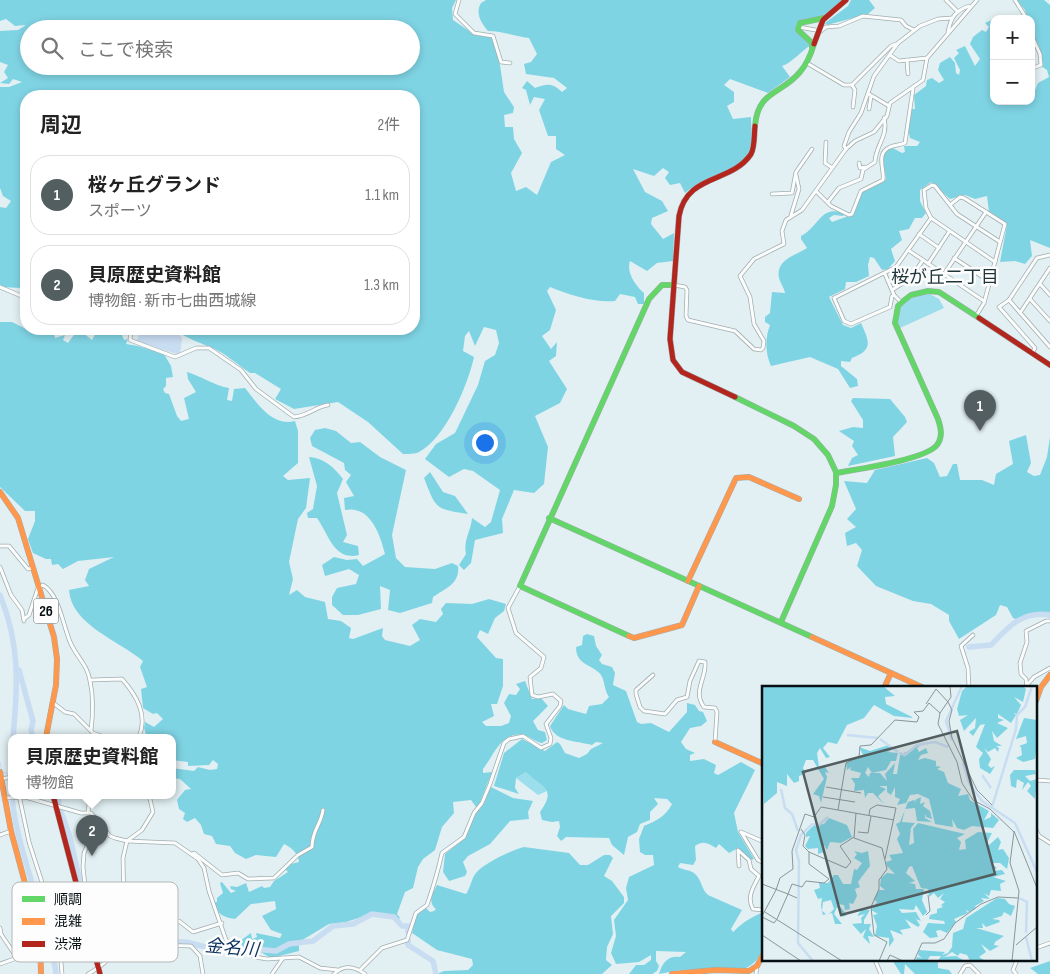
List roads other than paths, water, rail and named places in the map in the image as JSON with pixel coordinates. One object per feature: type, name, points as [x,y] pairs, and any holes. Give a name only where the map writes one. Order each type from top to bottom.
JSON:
[{"type":"street","points":[[459,0],[455,14],[474,33],[484,33],[493,36],[501,62],[510,64]]},
{"type":"street","points":[[781,622],[832,506],[836,490],[836,473],[826,452],[815,438],[682,372],[673,360],[671,351],[679,216],[683,199],[691,190],[744,163],[752,152],[756,111],[761,103],[800,73],[807,64],[824,19],[846,0]]},
{"type":"street","points":[[946,0],[957,11]]},
{"type":"street","points":[[360,970],[382,948],[406,940],[416,913],[427,905],[436,882],[442,853],[464,837],[474,812],[482,803],[504,743],[509,739],[523,736],[541,748],[550,744],[551,738],[545,727],[560,706],[561,700],[553,694],[538,697],[532,695],[530,677],[541,668],[544,657],[516,633],[508,608],[520,586],[649,299],[662,285],[674,284],[685,287],[687,290],[686,316],[688,320],[736,331],[754,349],[760,350],[765,344],[756,330],[750,297],[740,276],[754,259],[784,244],[782,232],[786,220],[802,210],[831,167],[846,149],[855,141],[874,132],[884,118],[890,103],[913,89],[925,77],[927,58],[977,0]]},
{"type":"street","points":[[1015,0],[1024,15]]},
{"type":"street","points":[[948,32],[952,18],[957,11],[970,6]]},
{"type":"street","points":[[799,27],[822,31],[826,27],[839,26],[864,16],[901,20],[906,26],[914,30]]},
{"type":"street","points":[[807,64],[844,85],[852,85],[891,46],[898,43],[914,30],[938,19],[952,18]]},
{"type":"street","points":[[813,46],[798,30],[800,23],[824,19]]},
{"type":"street","points":[[870,109],[870,95],[874,76],[898,43]]},
{"type":"street","points":[[1035,43],[1040,54],[1041,65],[1035,67]]},
{"type":"street","points":[[890,56],[899,61],[927,58]]},
{"type":"street","points":[[907,60],[908,74]]},
{"type":"street","points":[[852,85],[855,90],[853,107]]},
{"type":"street","points":[[816,191],[828,202],[849,215],[852,214],[861,191],[881,183],[884,172],[880,159],[883,154],[890,147],[905,143],[908,139],[906,128],[913,89]]},
{"type":"street","points":[[870,95],[889,106]]},
{"type":"street","points":[[846,149],[844,146],[849,132],[858,121],[870,95]]},
{"type":"street","points":[[828,202],[839,188],[861,179],[863,170],[875,162],[875,152],[883,142],[886,131],[884,118]]},
{"type":"street","points":[[826,142],[825,164],[831,167]]},
{"type":"street","points":[[772,194],[792,193],[795,173],[812,149]]},
{"type":"street","points":[[858,163],[860,168],[866,168]]},
{"type":"street","points":[[791,216],[799,188],[795,173]]},
{"type":"street","points":[[995,262],[931,218],[926,208],[924,190],[932,184],[935,186],[956,214],[1000,242]]},
{"type":"street","points":[[950,205],[960,197],[964,198],[1005,224],[990,282],[976,316]]},
{"type":"street","points":[[944,274],[986,212]]},
{"type":"street","points":[[894,295],[892,296],[890,307],[851,324],[844,321],[834,298],[896,267],[931,218]]},
{"type":"street","points":[[928,264],[949,232]]},
{"type":"street","points":[[919,234],[939,248]]},
{"type":"street","points":[[908,250],[984,300]]},
{"type":"street","points":[[1032,353],[1035,348],[999,308],[1009,300],[1037,258],[1050,255]]},
{"type":"street","points":[[954,258],[990,282]]},
{"type":"street","points":[[892,290],[912,278],[923,260]]},
{"type":"street","points":[[1020,314],[1050,269]]},
{"type":"street","points":[[885,274],[894,295],[901,302]]},
{"type":"street","points":[[1040,284],[1050,295]]},
{"type":"street","points":[[0,287],[20,295]]},
{"type":"street","points":[[836,473],[929,452],[940,440],[941,426],[895,323],[897,310],[901,302],[921,291],[939,292],[1050,365]]},
{"type":"street","points":[[1030,299],[1050,321]]},
{"type":"street","points":[[1009,300],[1050,347]]},
{"type":"street","points":[[130,335],[130,340],[168,356],[178,358],[196,348],[209,348],[241,370],[256,389],[294,417],[303,416],[322,406],[328,405]]},
{"type":"street","points":[[688,582],[736,478],[749,478],[799,499]]},
{"type":"street","name":"26","points":[[0,492],[18,518],[54,637],[57,659],[47,734]]},
{"type":"street","points":[[549,518],[920,686]]},
{"type":"street","points":[[0,546],[9,546],[28,569],[34,568]]},
{"type":"street","points":[[0,566],[24,620],[30,615],[39,586],[47,587],[53,596],[71,644],[87,668],[93,705],[91,731]]},
{"type":"street","points":[[520,586],[634,638],[682,625],[699,586]]},
{"type":"street","points":[[1050,621],[1046,621],[1026,631],[1026,642],[1020,663],[1021,674],[1027,686],[1034,677],[1050,668]]},
{"type":"street","points":[[969,686],[968,668],[961,646],[973,635]]},
{"type":"street","points":[[653,675],[636,690],[636,694],[640,707],[644,711],[665,714],[677,700],[684,700],[699,661],[705,662],[698,685],[701,702],[704,707],[715,708],[717,712],[715,742],[762,763]]},
{"type":"street","points":[[885,686],[891,673]]},
{"type":"street","points":[[1038,695],[1041,687],[1050,675]]},
{"type":"street","points":[[90,680],[122,679],[137,696],[142,720],[140,734]]},
{"type":"street","points":[[52,702],[65,712],[74,714],[91,731],[98,734]]},
{"type":"street","points":[[1,777],[11,831],[26,882]]},
{"type":"street","points":[[4,798],[8,798]]},
{"type":"street","points":[[21,799],[41,882]]},
{"type":"street","points":[[32,799],[81,813],[88,813],[98,819],[110,836],[127,841],[175,843],[198,859],[204,868],[211,898],[222,923],[226,940],[241,949],[261,959],[299,957],[320,968],[338,970],[350,967],[360,970],[365,974]]},
{"type":"street","points":[[54,799],[76,882]]},
{"type":"street","points":[[88,813],[90,799]]},
{"type":"street","points":[[123,882],[123,858],[127,841],[142,830],[153,812],[150,799]]},
{"type":"street","points":[[191,854],[194,852],[222,875],[238,873],[248,879],[274,878],[298,854],[312,846],[312,834],[323,810]]},
{"type":"street","points":[[85,882],[84,853],[98,819]]},
{"type":"street","points":[[0,835],[11,831]]},
{"type":"street","points":[[762,841],[741,832],[758,860],[762,862]]},
{"type":"street","points":[[1038,834],[1050,843]]},
{"type":"street","points":[[739,866],[738,850],[749,860],[751,869],[759,876],[753,885],[750,904],[753,909],[762,910]]},
{"type":"street","points":[[178,921],[193,932],[222,923]]},
{"type":"street","points":[[0,928],[1,934],[12,950]]},
{"type":"street","points":[[1038,947],[1050,943]]},
{"type":"street","points":[[178,946],[191,946],[200,956],[203,974]]},
{"type":"street","points":[[756,974],[757,966],[762,957]]},
{"type":"street","points":[[272,974],[283,958]]},
{"type":"street","points":[[0,964],[12,960]]},
{"type":"street","points":[[876,962],[881,974]]},
{"type":"street","points":[[1016,962],[1013,970],[1016,974]]},
{"type":"street","points":[[960,974],[964,966],[970,965],[979,974]]},
{"type":"street","points":[[672,974],[716,970],[743,972],[757,966]]},
{"type":"street","points":[[334,974],[338,970]]},
{"type":"street","points":[[88,974],[99,971]]},
{"type":"waterway","name":"金名川","points":[[0,595],[7,613],[16,665],[13,734]]},
{"type":"waterway","points":[[969,647],[991,645],[1010,626],[1024,618],[1040,614],[1050,615]]},
{"type":"waterway","name":"金名川","points":[[19,670],[33,721],[32,734]]},
{"type":"waterway","points":[[0,762],[2,772],[8,774]]},
{"type":"waterway","points":[[13,799],[19,837],[32,882]]},
{"type":"waterway","name":"金名川","points":[[58,799],[59,803]]},
{"type":"waterway","name":"金名川","points":[[60,809],[70,837],[80,882]]},
{"type":"waterway","name":"金名川","points":[[178,942],[186,942],[217,950],[228,946],[239,950],[276,951],[289,944],[313,941],[333,926],[353,924],[372,914],[394,917],[402,926],[408,926],[408,932]]},
{"type":"waterway","name":"金名川","points":[[408,940],[408,945],[433,961],[436,974]]},
{"type":"waterway","points":[[54,962],[56,974]]},
{"type":"place","name":"桜ヶ丘グランド","points":[[980,431]]},
{"type":"place","name":"貝原歴史資料館","points":[[92,856]]},
{"type":"district","name":"桜が丘二丁目","points":[[945,277]]}]
